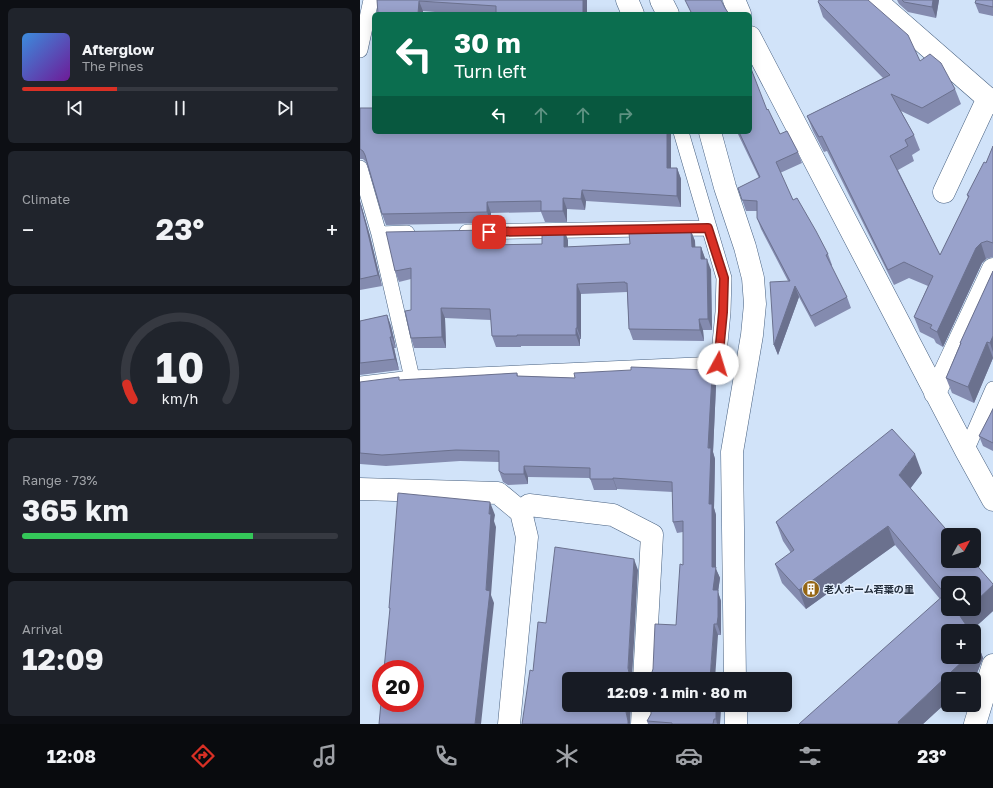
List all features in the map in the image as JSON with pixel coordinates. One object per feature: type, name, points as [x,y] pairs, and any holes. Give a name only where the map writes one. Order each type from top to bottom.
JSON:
[{"type":"street","points":[[627,0],[632,12]]},
{"type":"street","points":[[661,0],[667,12]]},
{"type":"street","points":[[734,0],[739,12]]},
{"type":"street","points":[[881,2],[990,101],[944,192]]},
{"type":"street","points":[[752,41],[935,393],[993,500]]},
{"type":"street","points":[[711,134],[725,187],[745,247],[753,278],[755,304],[752,334],[732,452],[735,672]]},
{"type":"street","points":[[935,393],[993,269]]},
{"type":"street","points":[[360,489],[498,493],[521,512],[528,537],[509,724]]},
{"type":"street","points":[[521,512],[530,505],[613,515],[652,535],[644,672]]},
{"type":"street","points":[[974,724],[993,665]]},
{"type":"street","points":[[642,724],[643,712]]},
{"type":"street","points":[[736,712],[736,724]]},
{"type":"lane","points":[[360,50],[371,0]]},
{"type":"lane","points":[[360,384],[412,378],[718,364],[723,312],[724,278],[708,228],[697,182],[682,134]]},
{"type":"lane","points":[[360,168],[379,234],[412,378]]},
{"type":"lane","points":[[450,232],[708,228]]},
{"type":"lane","points":[[379,234],[418,233]]},
{"type":"lane","points":[[966,451],[993,389]]},
{"type":"building","points":[[377,0],[583,0],[583,12],[496,12],[496,6],[419,1],[418,12],[378,12]]},
{"type":"building","points":[[685,0],[721,0],[728,12],[691,12]]},
{"type":"building","points":[[819,0],[868,0],[908,35],[920,61],[930,54],[941,63],[955,89],[922,108],[891,94],[914,135],[905,140],[908,146],[890,156],[940,255],[969,196],[967,195],[984,162],[986,163],[993,146],[993,243],[987,241],[981,243],[976,248],[937,332],[930,328],[932,325],[914,317],[933,276],[904,262],[888,270],[822,136],[819,137],[807,116],[890,75],[818,2]]},
{"type":"building","points":[[902,0],[933,0],[932,7],[904,2]]},
{"type":"building","points":[[976,0],[993,0],[993,7],[975,3]]},
{"type":"building","points":[[752,71],[767,110],[768,109],[780,134],[787,131],[798,152],[776,162],[793,200],[797,198],[816,231],[847,297],[811,316],[795,286],[774,345],[770,282],[790,281],[757,218],[757,201],[742,200],[738,188],[760,177],[740,134],[752,134]]},
{"type":"building","points":[[360,108],[372,108],[372,134],[667,134],[667,168],[677,168],[677,196],[582,190],[581,199],[563,198],[563,211],[541,211],[541,201],[487,202],[487,212],[382,214],[365,155],[360,149]]},
{"type":"building","points":[[360,203],[378,275],[360,279]]},
{"type":"building","points":[[542,229],[564,229],[564,247],[630,244],[629,233],[691,231],[692,247],[701,247],[701,259],[707,259],[708,319],[699,319],[700,330],[629,329],[627,283],[577,284],[576,335],[492,336],[490,309],[441,308],[442,337],[411,338],[405,311],[411,310],[411,268],[395,271],[386,232],[487,230],[487,245],[542,244]]},
{"type":"building","points":[[993,271],[993,336],[990,343],[987,342],[968,387],[946,378],[960,343]]},
{"type":"building","points":[[387,315],[395,359],[360,363],[360,321]]},
{"type":"building","points":[[631,367],[708,370],[707,375],[712,375],[708,448],[711,448],[709,504],[712,504],[712,567],[716,567],[713,590],[718,590],[718,617],[717,624],[714,624],[711,672],[652,672],[655,624],[676,625],[680,564],[683,565],[683,521],[673,522],[672,482],[613,478],[590,479],[590,468],[524,466],[524,474],[504,474],[499,471],[499,451],[456,450],[382,455],[360,453],[360,382],[399,377],[399,380],[517,373],[517,376],[575,378],[574,373],[631,370]]},
{"type":"building","points":[[993,409],[993,443],[979,436]]},
{"type":"building","name":"老人ホーム若葉の里","points":[[892,429],[915,454],[899,475],[945,528],[941,528],[941,568],[979,568],[993,585],[981,596],[981,576],[941,576],[941,589],[888,526],[799,590],[775,564],[794,550],[776,522]]},
{"type":"building","points":[[398,493],[490,502],[489,514],[491,514],[486,590],[490,591],[475,724],[379,724],[380,712],[424,712],[424,660],[385,660]]},
{"type":"building","points":[[555,547],[634,559],[629,672],[562,672],[562,712],[626,712],[628,724],[522,724],[530,670],[533,671],[538,622],[546,623]]},
{"type":"building","name":"老人ホーム若葉の里","points":[[941,598],[941,616],[960,616],[965,624],[941,624],[941,664],[960,664],[951,672],[941,672],[941,681],[898,722],[899,724],[799,724]]},
{"type":"building","points":[[651,712],[716,712],[716,719],[714,719],[713,724],[672,724],[647,721]]},
{"type":"place","name":"老人ホーム若葉の里","points":[[811,589]]},
{"type":"route","points":[[489,232],[708,228],[724,278],[723,312],[718,364]]}]
